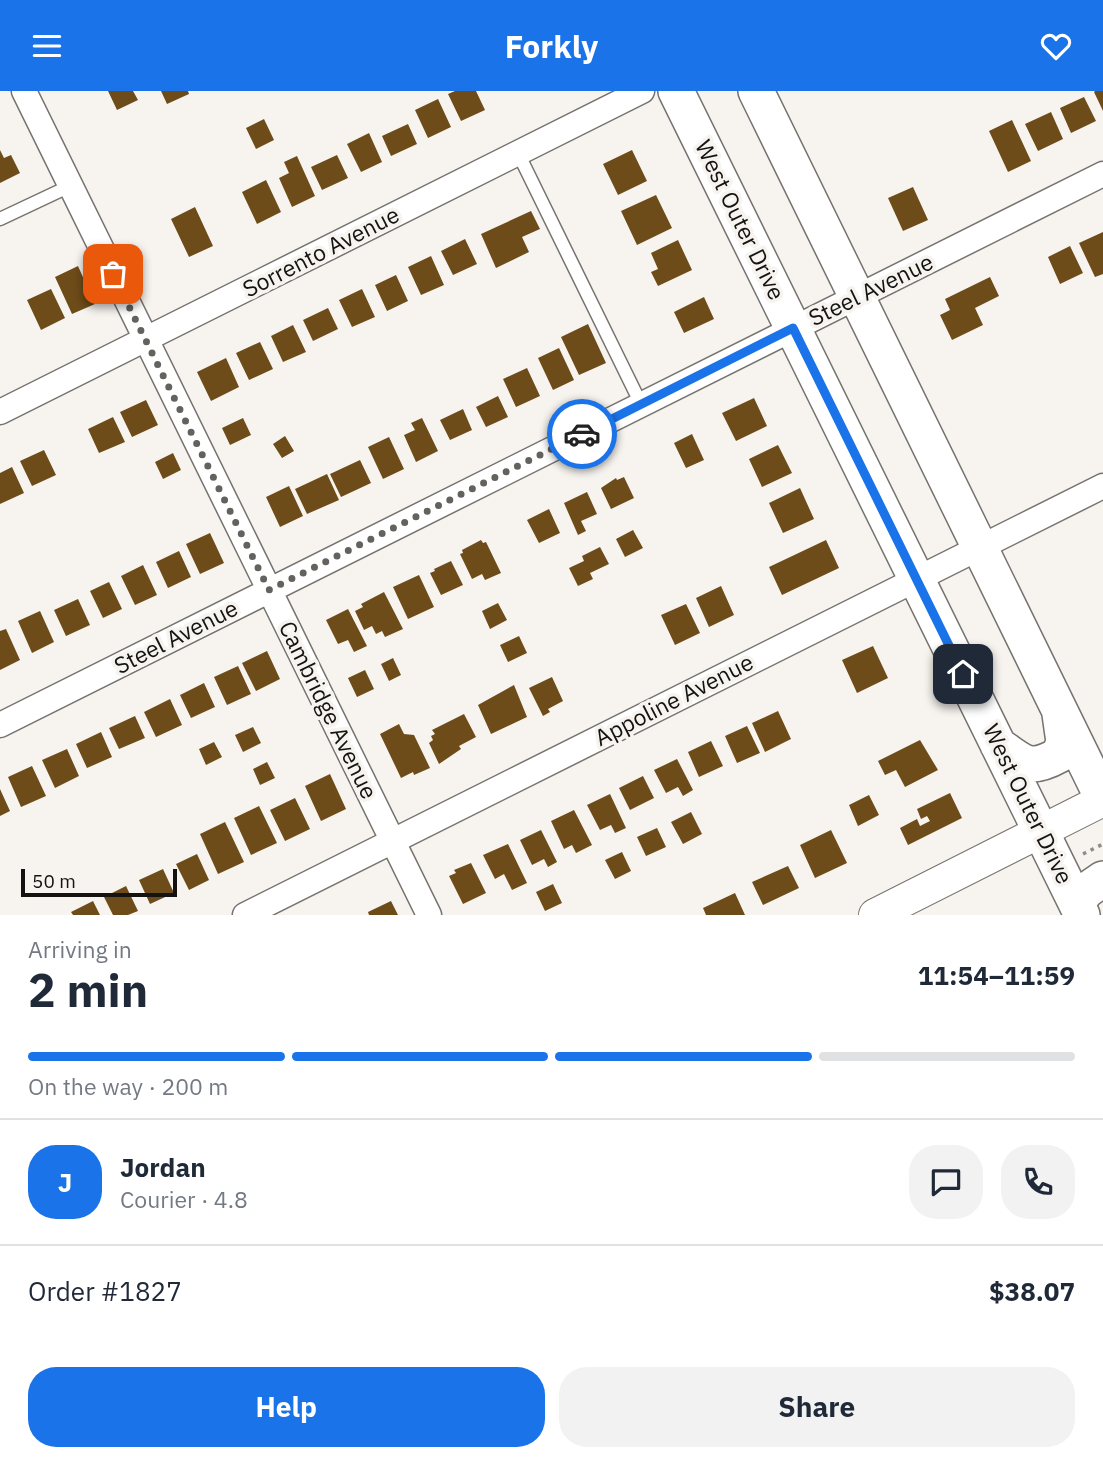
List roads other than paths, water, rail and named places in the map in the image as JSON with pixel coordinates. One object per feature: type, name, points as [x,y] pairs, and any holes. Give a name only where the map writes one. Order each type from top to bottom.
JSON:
[{"type":"main road","name":"West Outer Drive","points":[[676,91],[1079,909]]},
{"type":"main road","points":[[756,91],[1103,800]]},
{"type":"main road","points":[[998,745],[1026,763],[1035,766],[1044,764],[1059,755],[1064,742],[1060,715]]},
{"type":"main road","points":[[1079,909],[1092,867]]},
{"type":"street","name":"Cambridge Avenue","points":[[24,91],[429,915]]},
{"type":"street","name":"Sorrento Avenue","points":[[0,412],[642,91]]},
{"type":"street","name":"Steel Avenue","points":[[0,725],[1103,174]]},
{"type":"street","name":"Appoline Avenue","points":[[245,915],[1103,486]]},
{"type":"street","points":[[875,915],[1103,800]]},
{"type":"lane","points":[[518,153],[640,404]]},
{"type":"lane","points":[[0,219],[70,186]]}]
